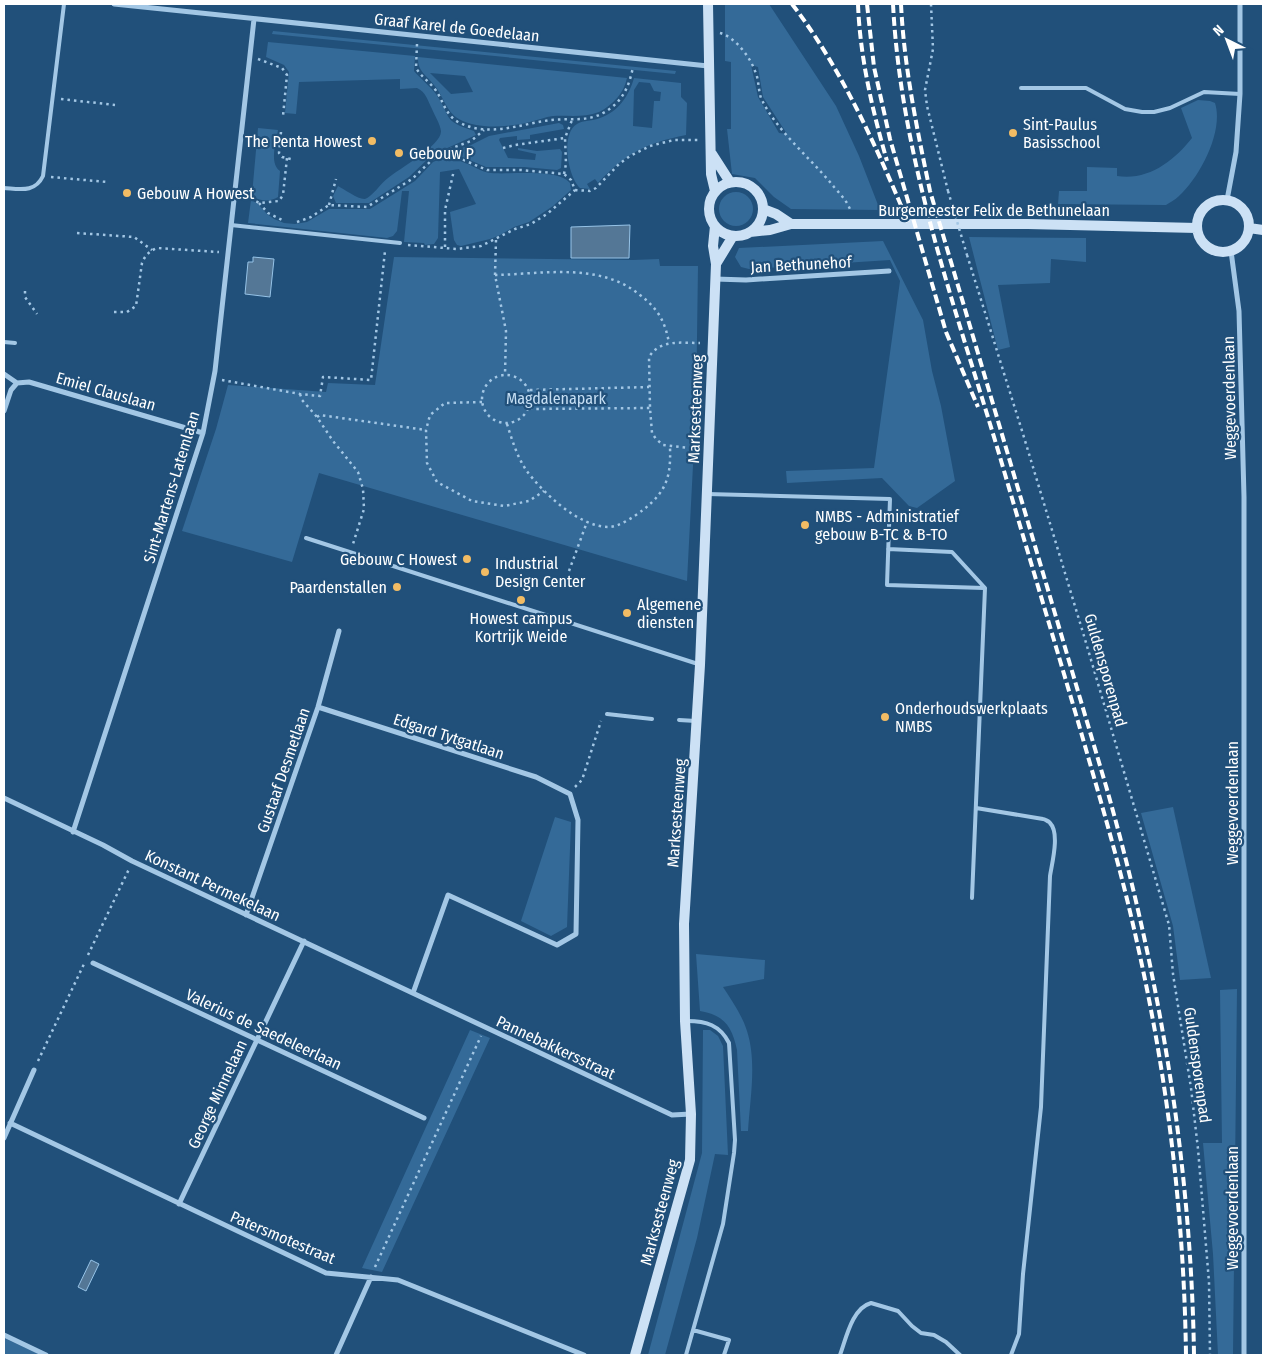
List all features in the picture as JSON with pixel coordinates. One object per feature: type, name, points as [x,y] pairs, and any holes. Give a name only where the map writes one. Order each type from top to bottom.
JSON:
[{"type":"street","name":"Graaf Karel de Goedelaan","points":[[114,4],[708,66]]},
{"type":"street","points":[[708,4],[711,174],[715,191]]},
{"type":"street","points":[[1227,200],[1236,152],[1240,94],[1240,4]]},
{"type":"street","name":"Sint-Martens-Latemlaan","points":[[73,832],[203,433],[214,378],[254,19]]},
{"type":"street","points":[[712,153],[730,182]]},
{"type":"street","points":[[730,182],[749,185],[762,199],[761,219],[757,226],[742,236],[724,234],[714,226],[709,215],[711,198],[715,191],[730,182]]},
{"type":"street","points":[[1227,200],[1243,210],[1248,218],[1249,228],[1246,238],[1240,246],[1231,251],[1219,252],[1208,248],[1200,239],[1197,228],[1199,217],[1205,207],[1215,202],[1227,200]]},
{"type":"street","points":[[763,209],[776,214],[791,224]]},
{"type":"street","name":"Burgemeester Felix de Bethunelaan","points":[[750,232],[770,230],[791,224],[1028,224],[1197,228]]},
{"type":"street","name":"Marksesteenweg","points":[[635,1355],[690,1160],[691,1114],[685,1021],[684,924],[700,665],[716,264],[713,246],[714,226]]},
{"type":"street","points":[[1249,228],[1263,230]]},
{"type":"street","name":"Marksesteenweg","points":[[716,264],[733,236]]},
{"type":"street","name":"Weggevoerdenlaan","points":[[1231,251],[1239,311],[1244,507],[1244,1355]]},
{"type":"street","name":"Jan Bethunehof","points":[[714,279],[746,280],[889,271]]},
{"type":"street","name":"Emiel Clauslaan","points":[[4,374],[17,383],[29,382],[203,433]]},
{"type":"street","points":[[4,411],[10,390],[17,383]]},
{"type":"street","name":"Gustaaf Desmetlaan","points":[[246,915],[318,707],[339,631]]},
{"type":"street","name":"Edgard Tytgatlaan","points":[[318,707],[536,777],[570,794]]},
{"type":"street","points":[[412,993],[448,894],[557,945],[576,934],[578,820],[570,794]]},
{"type":"street","name":"Konstant Permekelaan","points":[[4,798],[412,993]]},
{"type":"street","name":"George Minnelaan","points":[[179,1204],[304,941]]},
{"type":"street","name":"Valerius de Saedeleerlaan","points":[[93,963],[424,1118]]},
{"type":"street","name":"Pannebakkersstraat","points":[[412,993],[672,1115],[691,1114]]},
{"type":"street","points":[[4,1138],[34,1070]]},
{"type":"street","name":"Patersmotestraat","points":[[10,1123],[326,1273],[398,1280],[584,1355]]},
{"type":"street","points":[[336,1355],[371,1277]]},
{"type":"street","points":[[4,1335],[46,1355]]},
{"type":"lane","points":[[4,188],[28,190],[38,185],[43,176],[64,4]]},
{"type":"lane","points":[[1021,88],[1086,88],[1125,108],[1142,112],[1154,112],[1170,108],[1204,92],[1240,94]]},
{"type":"lane","points":[[231,225],[400,243]]},
{"type":"lane","points":[[4,342],[15,343]]},
{"type":"lane","points":[[707,494],[890,499],[887,585],[985,588]]},
{"type":"lane","points":[[306,538],[700,665]]},
{"type":"lane","points":[[888,549],[952,552],[985,588],[972,898]]},
{"type":"lane","points":[[607,714],[652,719]]},
{"type":"lane","points":[[680,720],[696,721]]},
{"type":"lane","points":[[976,808],[1043,818],[1050,823],[1054,830],[1055,839],[1050,876],[1041,1107],[1023,1274],[1019,1334],[1011,1355]]},
{"type":"lane","points":[[685,1021],[701,1021],[711,1024],[719,1028],[729,1042],[735,1140],[723,1224],[686,1355]]},
{"type":"lane","points":[[840,1355],[855,1316],[861,1308],[871,1303],[898,1311],[921,1333],[934,1335],[946,1342],[960,1355]]},
{"type":"lane","points":[[693,1330],[729,1340],[724,1355]]},
{"type":"path","name":"Guldensporenpad","points":[[932,4],[933,49],[925,90],[948,190],[966,255],[1026,443],[1169,925],[1173,974],[1192,1096],[1198,1149],[1209,1282],[1210,1355]]},
{"type":"path","points":[[708,33],[722,34],[735,42],[746,55],[756,72],[761,97],[776,120],[792,142],[821,171],[849,204],[857,224]]},
{"type":"path","points":[[417,35],[416,64],[418,71],[435,90],[451,117],[461,123],[484,130],[516,128],[552,120],[592,118],[602,114],[618,102],[626,92],[635,59]]},
{"type":"path","points":[[249,58],[262,60],[282,68],[287,75],[283,116]]},
{"type":"path","points":[[53,98],[115,105]]},
{"type":"path","points":[[564,174],[566,164],[564,138],[572,120]]},
{"type":"path","points":[[294,222],[311,217],[329,205],[367,207],[412,179],[434,158],[455,146],[472,141],[484,130]]},
{"type":"path","points":[[281,132],[279,153],[282,157],[291,159]]},
{"type":"path","points":[[503,148],[564,138]]},
{"type":"path","points":[[400,243],[418,247],[457,249],[481,246],[531,224],[547,214],[575,190],[590,191],[596,188],[619,164],[650,146],[674,140],[710,141]]},
{"type":"path","points":[[445,152],[487,170],[522,170],[564,174],[571,180],[575,190]]},
{"type":"path","points":[[259,203],[276,202],[281,199],[287,158]]},
{"type":"path","points":[[445,247],[444,210],[454,170]]},
{"type":"path","points":[[43,176],[107,182]]},
{"type":"path","points":[[329,205],[336,179]]},
{"type":"path","points":[[235,189],[259,203],[268,213],[284,221]]},
{"type":"path","points":[[77,233],[134,237],[152,250]]},
{"type":"path","points":[[496,239],[495,275],[506,331],[505,375]]},
{"type":"path","points":[[214,378],[320,396],[323,377],[371,380],[386,242]]},
{"type":"path","points":[[114,312],[126,312],[136,306],[142,263],[152,250],[158,248],[228,252]]},
{"type":"path","points":[[495,275],[550,272],[594,274],[610,277],[630,287],[657,312],[666,327],[669,343]]},
{"type":"path","points":[[25,291],[25,298],[36,314]]},
{"type":"path","points":[[709,451],[663,445],[652,432],[649,357],[657,347],[669,343],[712,343]]},
{"type":"path","points":[[515,376],[524,382],[530,390],[532,399],[530,408],[521,420],[506,424],[494,422],[486,413],[482,402],[483,392],[488,383],[495,377],[515,376]]},
{"type":"path","points":[[530,390],[649,387]]},
{"type":"path","points":[[300,394],[302,400],[358,472],[363,489],[364,509],[350,553]]},
{"type":"path","points":[[482,402],[445,403],[430,415],[426,430],[427,463],[437,482],[472,501],[504,506],[529,502],[544,491]]},
{"type":"path","points":[[530,408],[650,408]]},
{"type":"path","points":[[317,417],[320,415],[426,430]]},
{"type":"path","points":[[506,424],[514,446],[526,469],[544,491],[577,517],[588,522],[610,527],[633,518],[650,504],[667,480],[671,468],[670,447]]},
{"type":"path","points":[[569,571],[588,522]]},
{"type":"path","points":[[570,794],[582,780],[600,723],[607,714]]},
{"type":"path","points":[[371,1277],[484,1028]]},
{"type":"green space","points":[[725,4],[769,4],[836,106],[859,156],[880,210],[791,209],[774,197],[755,178],[732,174],[727,129],[731,129],[731,62],[725,61]],"holes":[[[751,65],[758,67],[763,97],[787,134],[779,133],[758,97]]]},
{"type":"green space","points":[[273,31],[676,71],[675,74],[272,34]]},
{"type":"green space","points":[[268,42],[415,56],[414,71],[436,94],[449,118],[457,124],[474,131],[476,135],[432,155],[409,177],[369,203],[336,203],[333,196],[338,186],[362,199],[371,196],[388,178],[435,143],[441,131],[439,123],[425,94],[417,88],[400,89],[400,79],[299,82],[296,114],[285,113],[289,72],[284,65],[266,57]]},
{"type":"green space","points":[[418,57],[627,78],[617,98],[599,112],[582,116],[553,116],[513,125],[484,126],[475,125],[455,116],[423,72],[418,62]],"holes":[[[430,73],[465,76],[473,92],[451,94]]]},
{"type":"green space","points":[[634,78],[681,83],[681,97],[687,103],[686,135],[659,142],[638,151],[618,164],[598,183],[595,179],[587,184],[590,189],[580,188],[569,166],[567,146],[572,129],[579,123],[597,119],[612,112],[626,97]],"holes":[[[639,82],[650,83],[654,91],[661,92],[660,101],[654,101],[652,128],[633,126],[634,90]]]},
{"type":"green space","points":[[1198,100],[1215,103],[1217,114],[1216,127],[1213,140],[1202,166],[1187,188],[1176,199],[1166,205],[1058,204],[1059,191],[1087,191],[1087,167],[1117,168],[1117,176],[1128,177],[1150,172],[1169,161],[1192,138],[1181,108]]},
{"type":"green space","points":[[559,123],[563,125],[564,129],[530,135],[530,139],[517,140],[517,136],[500,138],[499,140],[508,158],[535,160],[536,154],[518,150],[518,148],[537,151],[560,149],[562,152],[561,168],[557,170],[524,167],[486,167],[453,153],[489,136]]},
{"type":"green space","points":[[258,128],[278,130],[274,158],[280,171],[278,197],[275,199],[261,200],[252,195]]},
{"type":"green space","points":[[443,158],[460,161],[491,173],[555,175],[564,178],[570,183],[571,190],[553,206],[529,222],[490,239],[461,246],[457,245],[454,240],[450,212],[476,204],[459,169],[440,172],[438,238],[434,244],[425,245],[424,243],[404,242],[409,191],[402,191],[397,231],[393,236],[387,238],[248,223],[251,200],[274,219],[284,223],[295,224],[307,222],[329,209],[370,209],[415,181],[433,162]]},
{"type":"green space","points":[[736,192],[743,193],[748,197],[752,202],[752,216],[748,221],[743,225],[736,226],[729,225],[724,221],[720,216],[719,209],[720,202],[724,197],[729,193]]},
{"type":"green space","points":[[969,237],[1086,238],[1086,262],[1051,259],[1050,283],[998,285],[1010,347],[998,350]]},
{"type":"green space","points":[[883,241],[923,320],[955,481],[917,508],[909,506],[882,478],[787,483],[786,471],[874,468],[900,281],[890,260],[749,269],[741,267],[735,257],[739,248]]},
{"type":"green space","name":"Magdalenapark","points":[[394,257],[659,259],[660,266],[698,266],[696,408],[687,581],[319,473],[292,562],[182,531],[216,429],[228,385],[326,392],[328,383],[375,385]]},
{"type":"green space","points":[[1173,807],[1211,978],[1180,980],[1173,926],[1141,813]]},
{"type":"green space","points":[[555,817],[571,822],[567,927],[551,936],[521,921]]},
{"type":"green space","points":[[696,954],[765,960],[764,979],[723,987],[742,1019],[750,1043],[752,1081],[748,1131],[741,1131],[735,1042],[726,1023],[715,1015],[700,1011]]},
{"type":"green space","points":[[1237,989],[1233,1355],[1218,1355],[1213,1254],[1203,1143],[1222,1143],[1220,990]]},
{"type":"green space","points":[[470,1030],[490,1038],[382,1272],[362,1268]]},
{"type":"green space","points":[[703,1030],[710,1030],[718,1036],[723,1046],[728,1155],[715,1154],[697,1238],[665,1355],[648,1355],[702,1153]]},
{"type":"green space","points":[[4,1338],[41,1355],[4,1355]]},
{"type":"shaded area","points":[[630,225],[629,258],[571,258],[571,227]]},
{"type":"shaded area","points":[[253,257],[274,259],[270,297],[245,294],[248,262],[253,262]]},
{"type":"shaded area","points":[[91,1260],[99,1264],[86,1291],[78,1287]]},
{"type":"railway","points":[[792,4],[827,55],[857,109],[908,222]]},
{"type":"railway","points":[[858,4],[861,44],[868,83],[887,161]]},
{"type":"railway","points":[[867,4],[874,67],[890,139],[946,332],[978,407]]},
{"type":"railway","points":[[893,4],[898,62],[907,120],[933,234],[1079,725],[1118,863],[1149,997],[1173,1150],[1182,1252],[1186,1355]]},
{"type":"railway","points":[[901,4],[908,75],[930,191],[1106,786],[1142,926],[1169,1068],[1179,1139],[1192,1283],[1194,1355]]},
{"type":"place","name":"Sint-Paulus Basisschool","points":[[1013,133]]},
{"type":"place","name":"The Penta Howest","points":[[372,141]]},
{"type":"place","name":"Gebouw P","points":[[399,153]]},
{"type":"place","name":"Gebouw A Howest","points":[[127,193]]},
{"type":"place","name":"NMBS - Administratief gebouw B-TC & B-TO","points":[[805,525]]},
{"type":"place","name":"Gebouw C Howest","points":[[467,559]]},
{"type":"place","name":"Industrial Design Center","points":[[485,572]]},
{"type":"place","name":"Paardenstallen","points":[[397,587]]},
{"type":"place","name":"Howest campus Kortrijk Weide","points":[[521,600]]},
{"type":"place","name":"Algemene diensten","points":[[627,613]]},
{"type":"place","name":"Onderhoudswerkplaats NMBS","points":[[885,717]]}]
